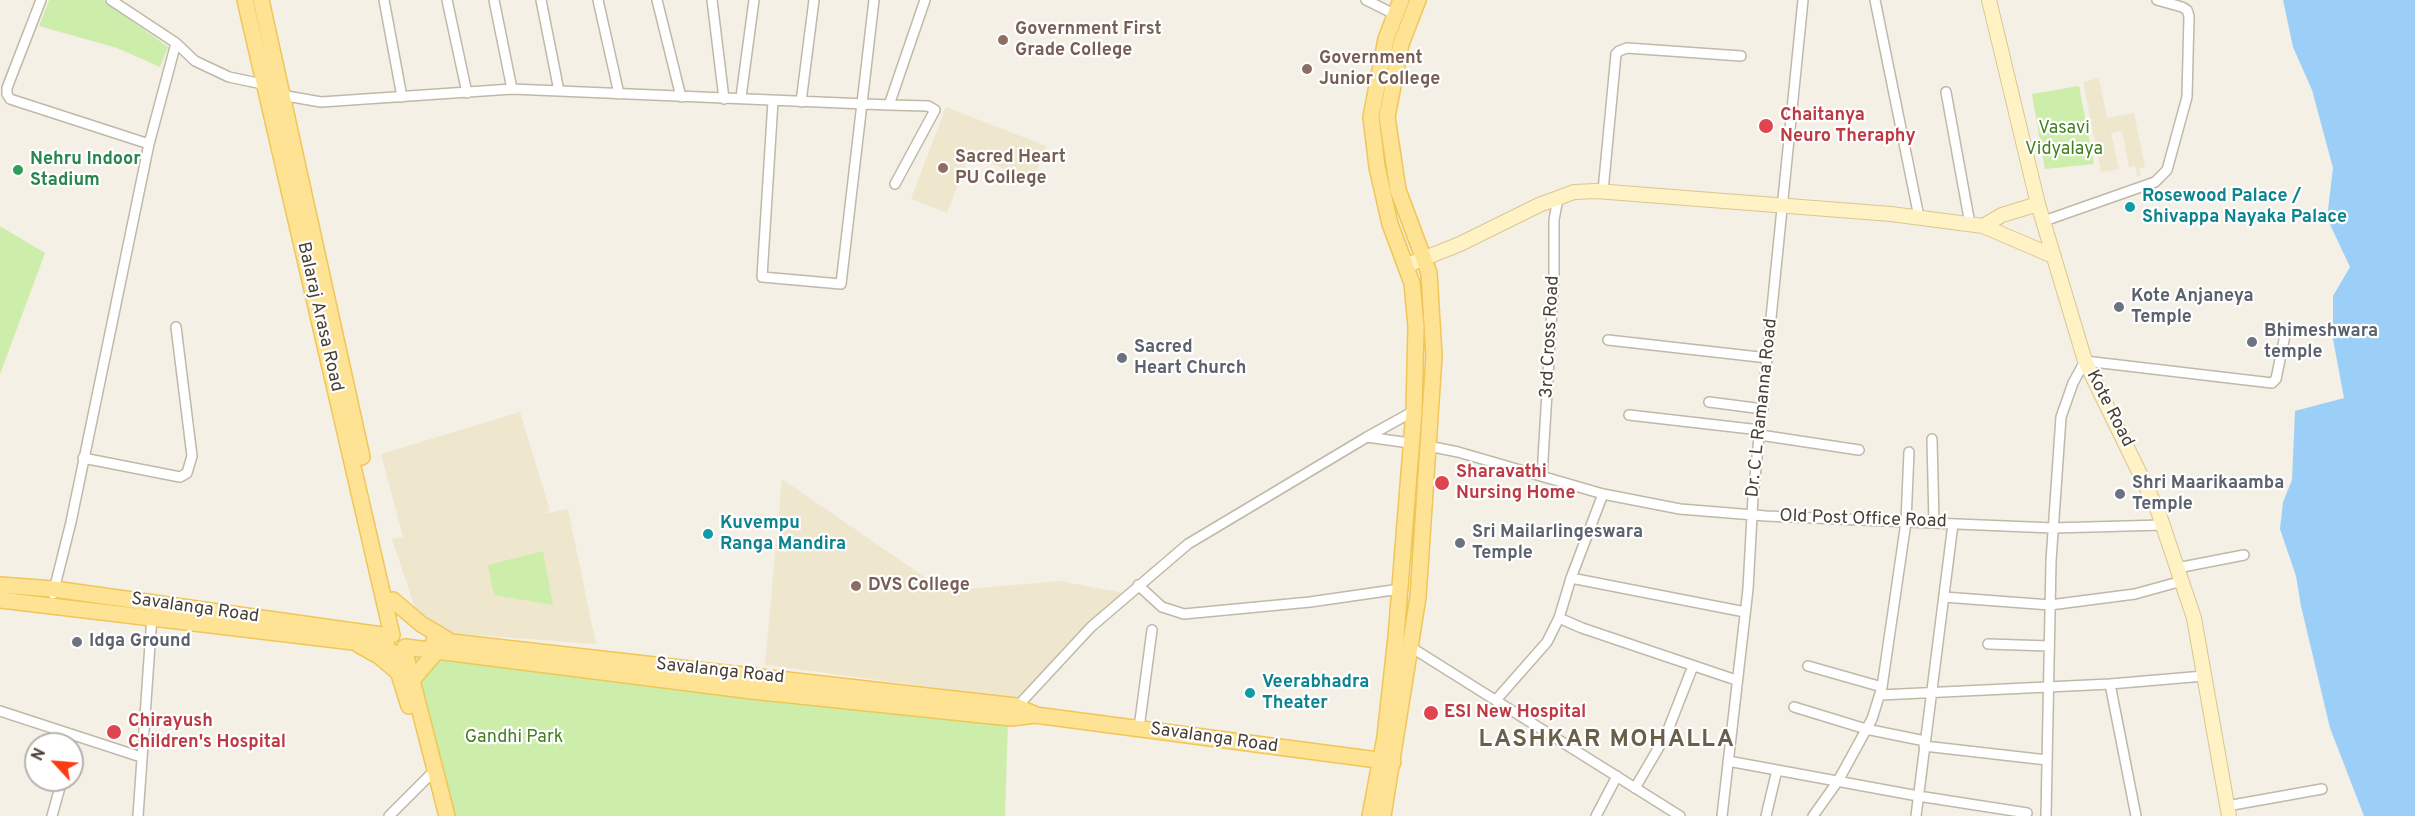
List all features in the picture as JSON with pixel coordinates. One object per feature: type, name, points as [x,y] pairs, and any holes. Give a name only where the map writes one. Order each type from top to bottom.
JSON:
[{"type":"main road","name":"Balaraj Arasa Road","points":[[245,0],[397,642]]},
{"type":"main road","name":"Balaraj Arasa Road","points":[[261,0],[393,600],[397,642]]},
{"type":"main road","points":[[1370,816],[1386,762],[1418,597],[1434,356],[1434,316],[1429,273],[1398,190],[1387,117],[1402,18],[1401,0]]},
{"type":"main road","points":[[1383,816],[1389,704],[1414,411],[1416,326],[1412,283],[1390,224],[1377,166],[1371,117],[1386,39],[1418,0]]},
{"type":"main road","name":"Savalanga Road","points":[[0,585],[54,589],[397,642],[437,651],[752,691],[1013,712]]},
{"type":"main road","name":"Savalanga Road","points":[[0,600],[152,616],[349,641],[450,641],[1139,728],[1386,762]]},
{"type":"main road","points":[[393,600],[421,624],[450,641]]},
{"type":"main road","points":[[349,641],[374,652],[405,676]]},
{"type":"main road","points":[[397,642],[447,816]]},
{"type":"main road","points":[[405,676],[437,651]]},
{"type":"main road","points":[[434,774],[439,816]]},
{"type":"street","points":[[41,0],[7,88],[10,99],[149,144]]},
{"type":"street","points":[[111,0],[176,43],[195,61],[229,77],[264,83],[283,96],[321,102],[512,89],[928,106],[935,110],[895,184]]},
{"type":"street","points":[[384,0],[402,97]]},
{"type":"street","points":[[447,0],[467,93]]},
{"type":"street","points":[[494,0],[512,89]]},
{"type":"street","points":[[541,0],[559,91]]},
{"type":"street","points":[[598,0],[619,94]]},
{"type":"street","points":[[657,0],[681,97]]},
{"type":"street","points":[[712,0],[724,99]]},
{"type":"street","points":[[741,97],[754,0]]},
{"type":"street","points":[[801,102],[814,0]]},
{"type":"street","points":[[772,101],[762,277],[841,284],[860,104],[874,0]]},
{"type":"street","points":[[889,105],[925,0]]},
{"type":"street","points":[[1366,0],[1402,18]]},
{"type":"street","name":"Dr. C L Ramanna Road","points":[[1722,816],[1745,612],[1762,409],[1803,0]]},
{"type":"street","points":[[1875,0],[1919,217]]},
{"type":"street","name":"Kote Road","points":[[1989,0],[2038,204],[2085,361],[2126,442],[2163,525],[2194,618],[2228,811]]},
{"type":"street","points":[[2044,221],[2155,182],[2167,170],[2187,97],[2189,16],[2187,10],[2182,7],[2157,0]]},
{"type":"street","points":[[51,605],[149,144],[176,43]]},
{"type":"street","points":[[1603,191],[1616,54],[1627,48],[1741,57]]},
{"type":"street","points":[[1946,92],[1977,225]]},
{"type":"street","points":[[1405,266],[1424,260],[1558,198],[1574,192],[1603,191],[1919,217],[1977,225],[2053,256]]},
{"type":"street","name":"3rd Cross Road","points":[[1542,477],[1554,276],[1554,220],[1558,198]]},
{"type":"street","points":[[1977,225],[2038,204]]},
{"type":"street","points":[[83,458],[180,477],[187,474],[192,456],[176,327]]},
{"type":"street","points":[[2046,816],[2050,605],[2054,528],[2061,417],[2073,383],[2085,361],[2272,383],[2276,380],[2286,330]]},
{"type":"street","points":[[1608,340],[1768,358]]},
{"type":"street","points":[[1709,402],[1762,409]]},
{"type":"street","points":[[1013,712],[1091,627],[1188,544],[1414,411]]},
{"type":"street","points":[[1629,415],[1760,433],[1860,450]]},
{"type":"street","points":[[1367,437],[1410,442]]},
{"type":"street","points":[[1932,439],[1934,523]]},
{"type":"street","name":"Old Post Office Road","points":[[1428,446],[1603,494],[1680,509],[1752,515],[2054,528],[2163,525]]},
{"type":"street","points":[[1812,816],[1838,781],[1866,729],[1881,691],[1906,522],[1909,452]]},
{"type":"street","points":[[1496,700],[1547,642],[1559,618],[1571,578],[1603,494]]},
{"type":"street","points":[[1916,816],[1953,524]]},
{"type":"street","points":[[1944,597],[2050,605],[2135,594],[2179,574],[2244,555]]},
{"type":"street","points":[[1571,578],[1745,612]]},
{"type":"street","points":[[1138,585],[1162,607],[1184,614],[1310,602],[1400,589]]},
{"type":"street","points":[[138,816],[152,616]]},
{"type":"street","points":[[1559,618],[1736,680]]},
{"type":"street","points":[[1139,728],[1152,630]]},
{"type":"street","points":[[1988,644],[2049,646]]},
{"type":"street","points":[[1409,646],[1680,816]]},
{"type":"street","points":[[1635,788],[1666,735],[1693,666]]},
{"type":"street","points":[[1808,666],[1881,691],[1930,694],[2110,684],[2204,676]]},
{"type":"street","points":[[2110,684],[2136,816]]},
{"type":"street","points":[[1794,707],[1866,729],[1924,743],[2047,760]]},
{"type":"street","points":[[0,711],[53,732]]},
{"type":"street","points":[[84,743],[141,757]]},
{"type":"street","points":[[1728,761],[1918,796],[2027,813]]},
{"type":"street","points":[[1766,816],[1777,770]]},
{"type":"street","points":[[389,816],[434,774]]},
{"type":"street","points":[[1596,816],[1617,776]]},
{"type":"street","points":[[2228,811],[2322,789]]},
{"type":"street","points":[[52,816],[59,792]]},
{"type":"shaded area","name":"Vasavi Vidyalaya","points":[[2099,78],[2107,118],[2134,113],[2145,167],[2139,168],[2141,176],[2137,176],[2135,166],[2129,167],[2122,131],[2111,133],[2119,169],[2101,172],[2083,82]]},
{"type":"shaded area","name":"Sacred Heart PU College","points":[[946,107],[1046,146],[1033,180],[969,155],[947,213],[911,199]]},
{"type":"shaded area","points":[[520,412],[550,511],[541,514],[568,509],[596,644],[448,633],[419,620],[392,539],[403,537],[381,454]]},
{"type":"shaded area","name":"DVS College","points":[[782,479],[945,591],[1059,581],[1124,593],[1022,699],[765,665]]},
{"type":"green space","points":[[49,0],[103,0],[168,47],[160,67],[117,48],[39,26]]},
{"type":"green space","name":"Vasavi Vidyalaya","points":[[2079,86],[2094,164],[2045,169],[2032,94]]},
{"type":"green space","points":[[0,226],[45,253],[0,374]]},
{"type":"green space","points":[[543,551],[553,605],[494,595],[488,565]]},
{"type":"green space","name":"Gandhi Park","points":[[409,646],[1008,720],[1005,816],[448,816]]},
{"type":"water","points":[[2283,0],[2415,0],[2415,816],[2364,816],[2330,728],[2296,576],[2280,529],[2283,502],[2292,480],[2295,411],[2344,398],[2333,339],[2333,296],[2350,267],[2327,218],[2333,168],[2312,90],[2293,47]]},
{"type":"place","name":"Government First Grade College","points":[[1003,40]]},
{"type":"place","name":"Government Junior College","points":[[1307,69]]},
{"type":"place","name":"Chaitanya Neuro Theraphy","points":[[1766,126]]},
{"type":"place","name":"Sacred Heart PU College","points":[[943,168]]},
{"type":"place","name":"Nehru Indoor Stadium","points":[[18,170]]},
{"type":"place","name":"Rosewood Palace / Shivappa Nayaka Palace","points":[[2130,207]]},
{"type":"place","name":"Kote Anjaneya Temple","points":[[2119,307]]},
{"type":"place","name":"Bhimeshwara temple","points":[[2252,342]]},
{"type":"place","name":"Sacred Heart Church","points":[[1122,358]]},
{"type":"place","name":"Sharavathi Nursing Home","points":[[1442,483]]},
{"type":"place","name":"Shri Maarikaamba Temple","points":[[2120,494]]},
{"type":"place","name":"Kuvempu Ranga Mandira","points":[[708,534]]},
{"type":"place","name":"Sri Mailarlingeswara Temple","points":[[1460,543]]},
{"type":"place","name":"DVS College","points":[[856,586]]},
{"type":"place","name":"Idga Ground","points":[[77,642]]},
{"type":"place","name":"Veerabhadra Theater","points":[[1250,693]]},
{"type":"place","name":"ESI New Hospital","points":[[1431,713]]},
{"type":"place","name":"Chirayush Children's Hospital","points":[[114,732]]},
{"type":"district","name":"LASHKAR MOHALLA","points":[[1607,741]]}]
